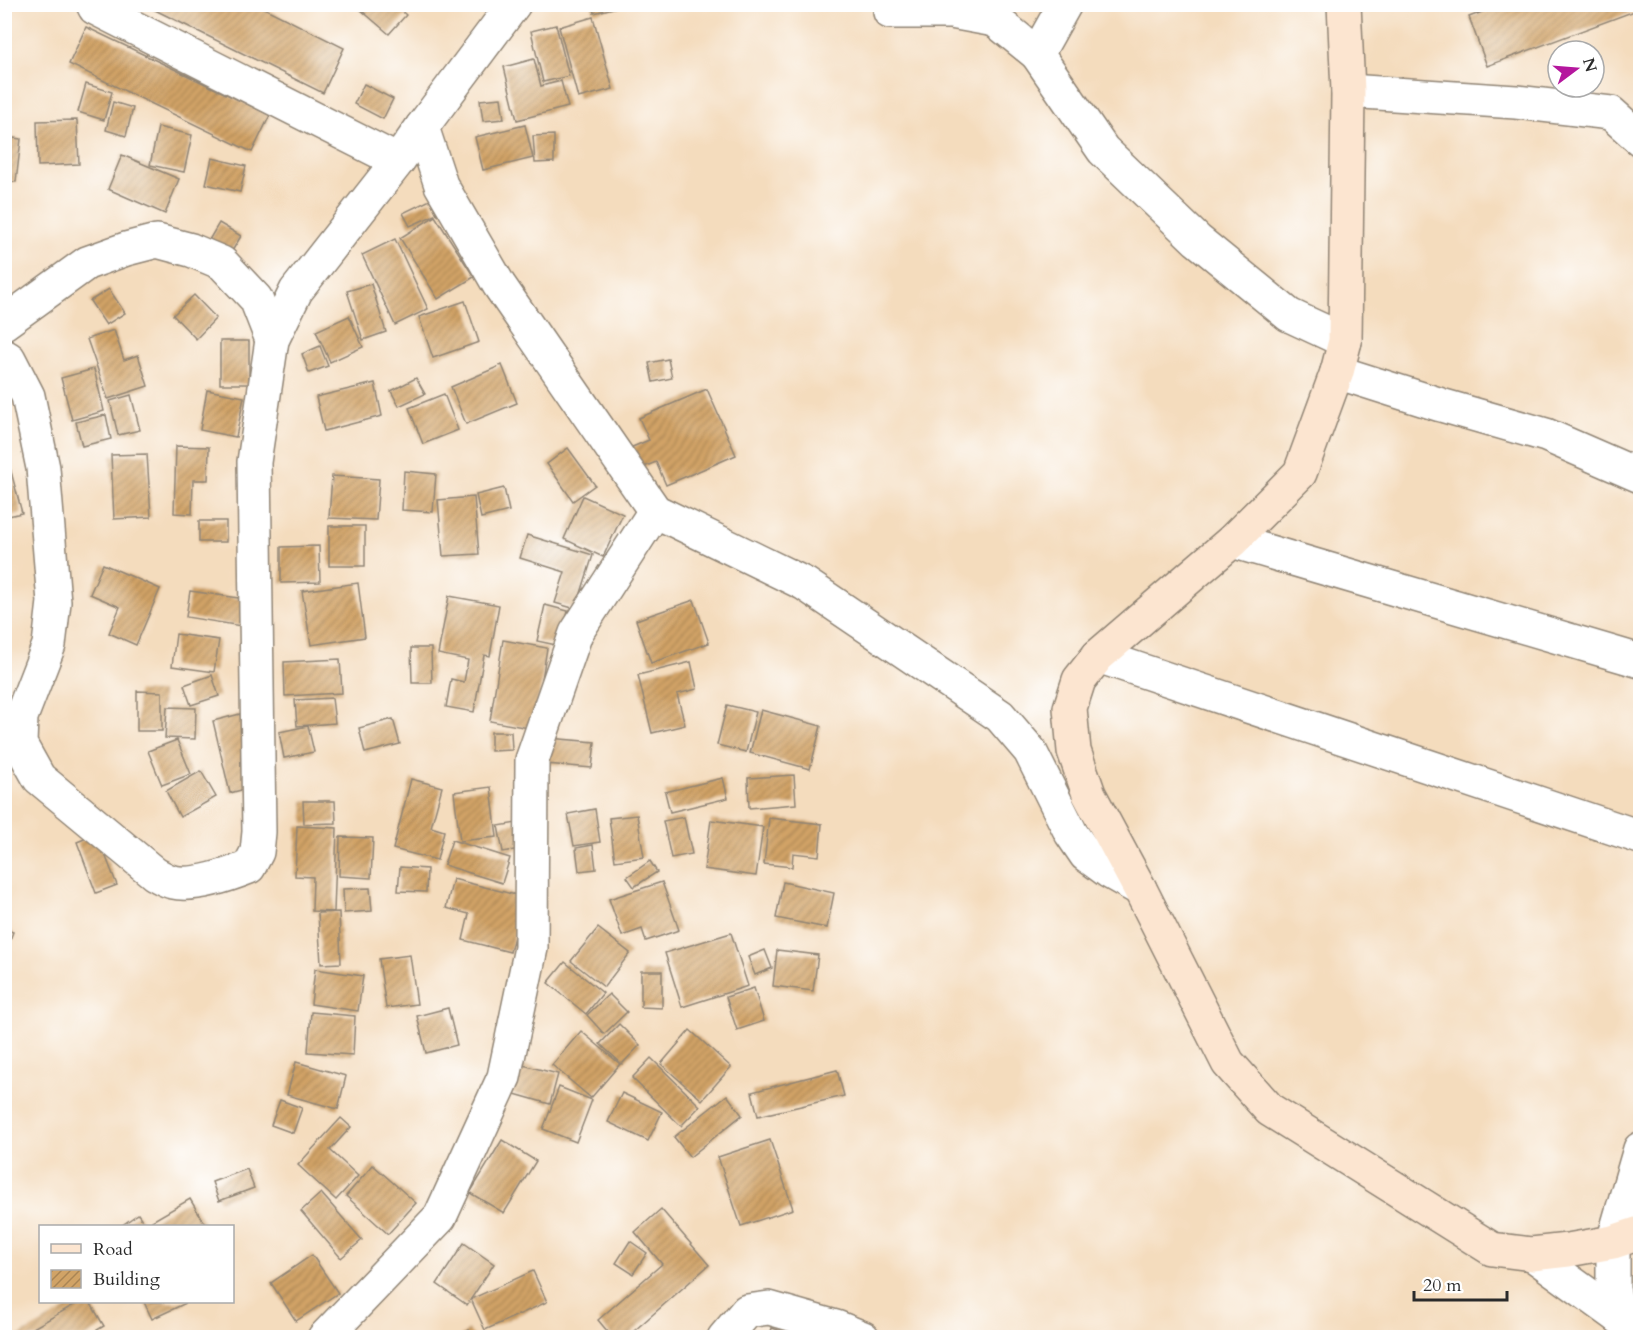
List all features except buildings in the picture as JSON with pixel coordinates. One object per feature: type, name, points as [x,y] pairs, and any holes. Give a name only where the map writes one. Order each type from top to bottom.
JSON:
[{"type":"street","points":[[93,4],[95,8],[398,161]]},
{"type":"street","points":[[4,356],[9,360],[28,396],[43,468],[54,602],[49,645],[21,717],[20,744],[39,778],[155,874],[173,882],[198,882],[230,875],[249,867],[257,852],[259,832],[254,462],[272,340],[296,291],[398,161],[514,4]]},
{"type":"street","points":[[1037,54],[1065,4]]},
{"type":"street","points":[[1344,4],[1348,91],[1341,356],[1300,473],[1232,541],[1098,656],[1079,680],[1070,708],[1074,751],[1089,794],[1228,1063],[1270,1110],[1492,1249],[1532,1254],[1568,1250],[1627,1238]]},
{"type":"street","points":[[890,12],[951,12],[995,20],[1037,54],[1103,150],[1197,240],[1341,356],[1441,405],[1546,435],[1641,476]]},
{"type":"street","points":[[1348,91],[1516,102],[1611,113],[1641,139]]},
{"type":"street","points":[[422,127],[441,185],[499,285],[655,511],[805,584],[1000,716],[1030,752],[1071,834],[1086,855],[1108,871],[1140,889]]},
{"type":"street","points":[[4,323],[87,263],[157,241],[191,250],[222,263],[256,300],[272,340]]},
{"type":"street","points":[[324,1338],[440,1217],[504,1077],[531,948],[532,760],[576,633],[655,511]]},
{"type":"street","points":[[1232,541],[1641,662]]},
{"type":"street","points":[[1098,656],[1641,837]]},
{"type":"street","points":[[1630,1326],[1613,1289],[1627,1238],[1641,1149]]},
{"type":"street","points":[[1532,1254],[1630,1326]]},
{"type":"street","points":[[724,1338],[747,1311],[769,1308],[836,1327],[863,1338]]}]
